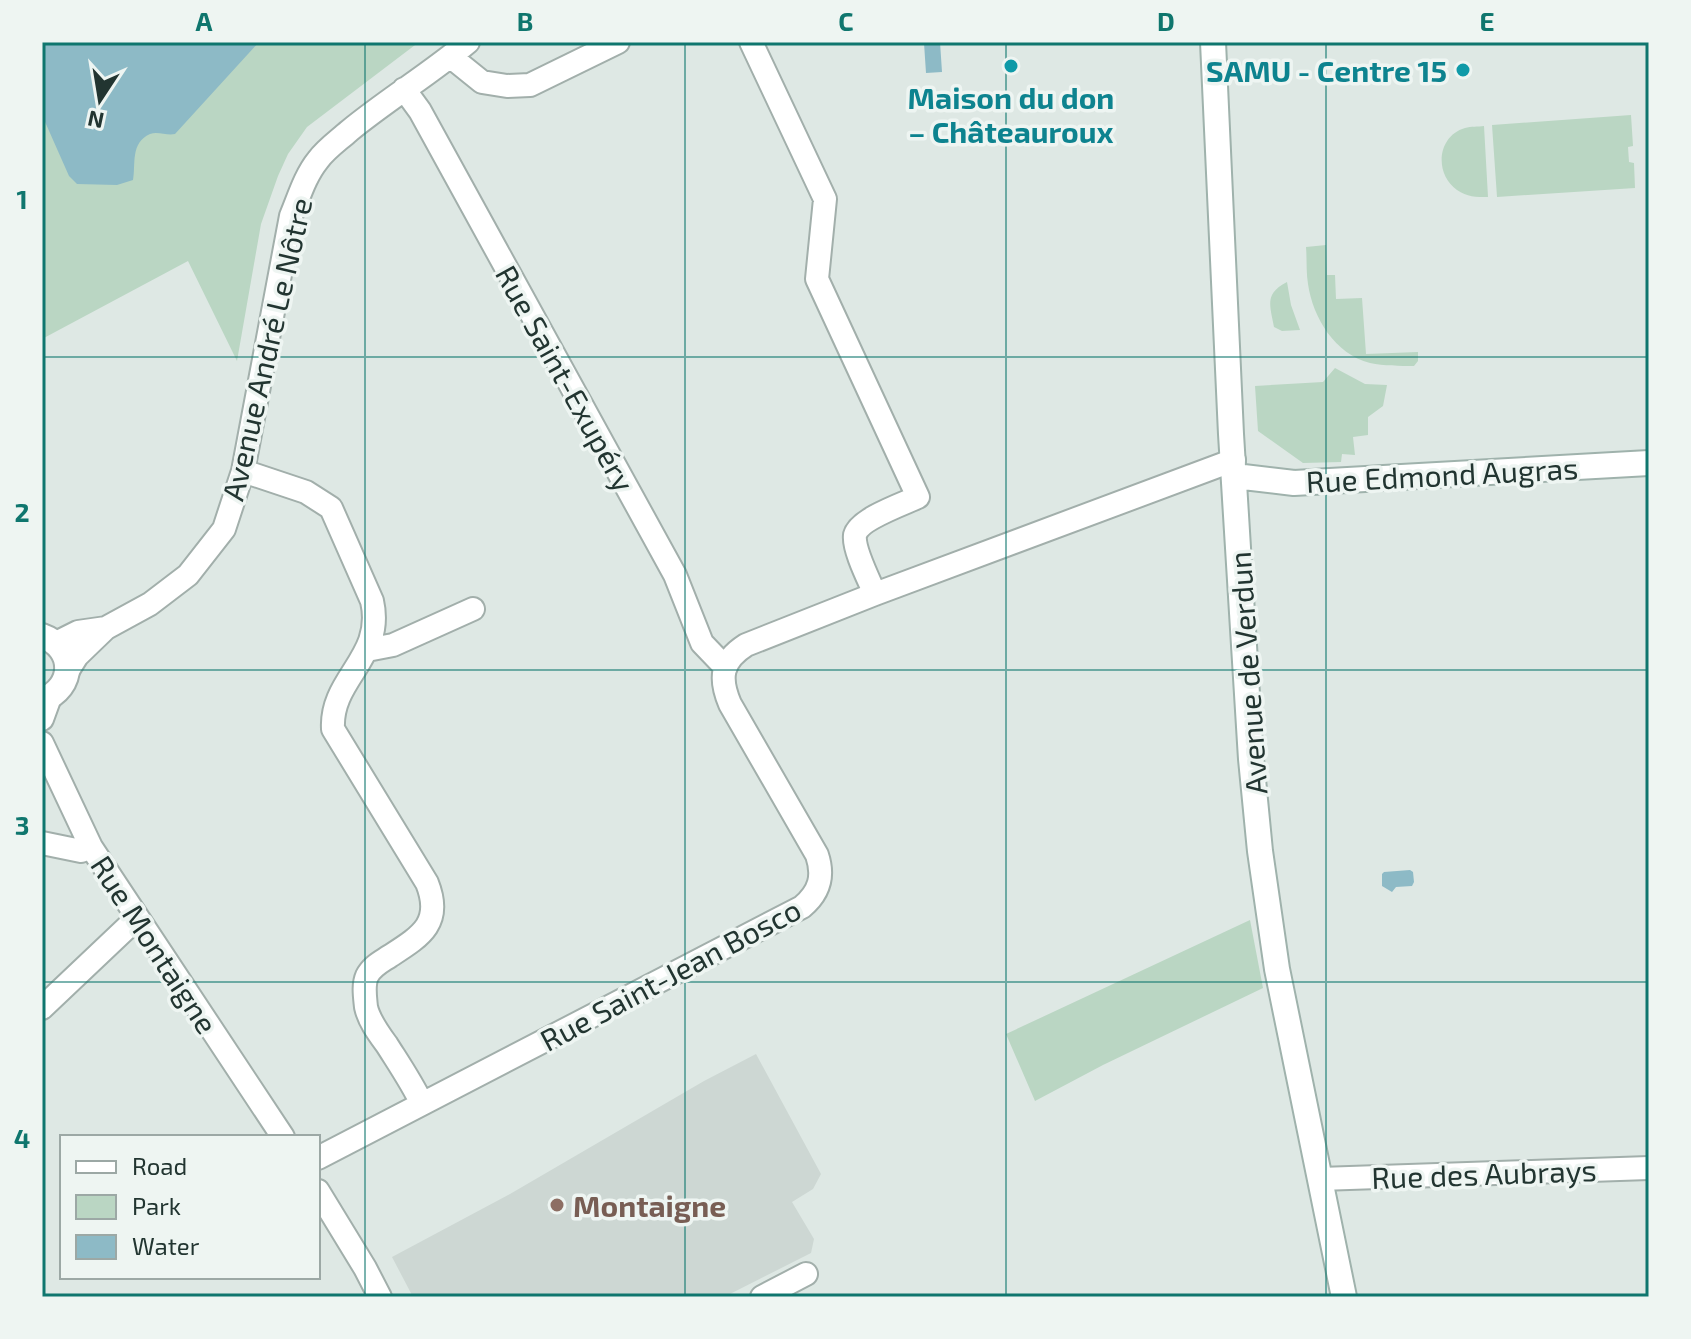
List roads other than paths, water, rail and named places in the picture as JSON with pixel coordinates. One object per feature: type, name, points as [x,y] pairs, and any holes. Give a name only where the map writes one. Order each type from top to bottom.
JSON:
[{"type":"main road","name":"Avenue de Verdun","points":[[1213,42],[1250,751],[1260,851],[1277,969],[1344,1297]]},
{"type":"main road","name":"Rue Edmond Augras","points":[[1234,468],[1294,483],[1649,463]]},
{"type":"main road","points":[[45,705],[64,682],[67,672],[63,651],[49,639]]},
{"type":"street","name":"Avenue André Le Nôtre","points":[[67,672],[77,656],[106,628],[150,604],[188,575],[224,529],[243,471],[291,216],[307,176],[332,145],[468,42]]},
{"type":"street","points":[[451,57],[482,82],[507,86],[530,85],[618,42]]},
{"type":"street","points":[[751,42],[825,199],[817,279],[918,497],[868,520],[856,531],[856,545],[875,594]]},
{"type":"street","name":"Rue Saint-Exupéry","points":[[404,89],[420,111],[675,575],[702,643],[725,667]]},
{"type":"street","points":[[725,667],[736,651],[746,645],[875,594],[1234,468]]},
{"type":"street","points":[[243,471],[306,492],[331,508],[372,601],[375,615],[370,645],[338,698],[332,714],[333,729],[433,897],[433,914],[416,939],[373,968],[365,979],[367,1011],[422,1104]]},
{"type":"street","points":[[367,650],[393,645],[473,609]]},
{"type":"street","name":"Avenue André Le Nôtre","points":[[49,639],[106,628]]},
{"type":"street","name":"Rue Saint-Jean Bosco","points":[[320,1157],[802,907],[811,899],[820,880],[821,867],[817,855],[730,704],[723,688],[725,667]]},
{"type":"street","name":"Rue Montaigne","points":[[42,743],[91,847],[282,1135]]},
{"type":"street","points":[[42,843],[81,851],[91,847]]},
{"type":"street","points":[[42,1008],[137,918]]},
{"type":"street","name":"Rue des Aubrays","points":[[1320,1179],[1649,1168]]},
{"type":"street","points":[[320,1194],[380,1297]]},
{"type":"street","points":[[762,1297],[806,1274]]},
{"type":"water","points":[[42,42],[259,42],[175,134],[153,133],[139,143],[133,180],[117,185],[77,184],[69,176],[42,115]]},
{"type":"water","points":[[940,42],[942,72],[926,73],[924,43]]},
{"type":"water","points":[[1384,872],[1413,872],[1412,886],[1396,887],[1392,892],[1382,886]]},
{"type":"place","name":"Maison du don – Châteauroux","points":[[1011,66]]},
{"type":"place","name":"SAMU - Centre 15","points":[[1463,70]]},
{"type":"place","name":"Montaigne","points":[[557,1205]]}]
